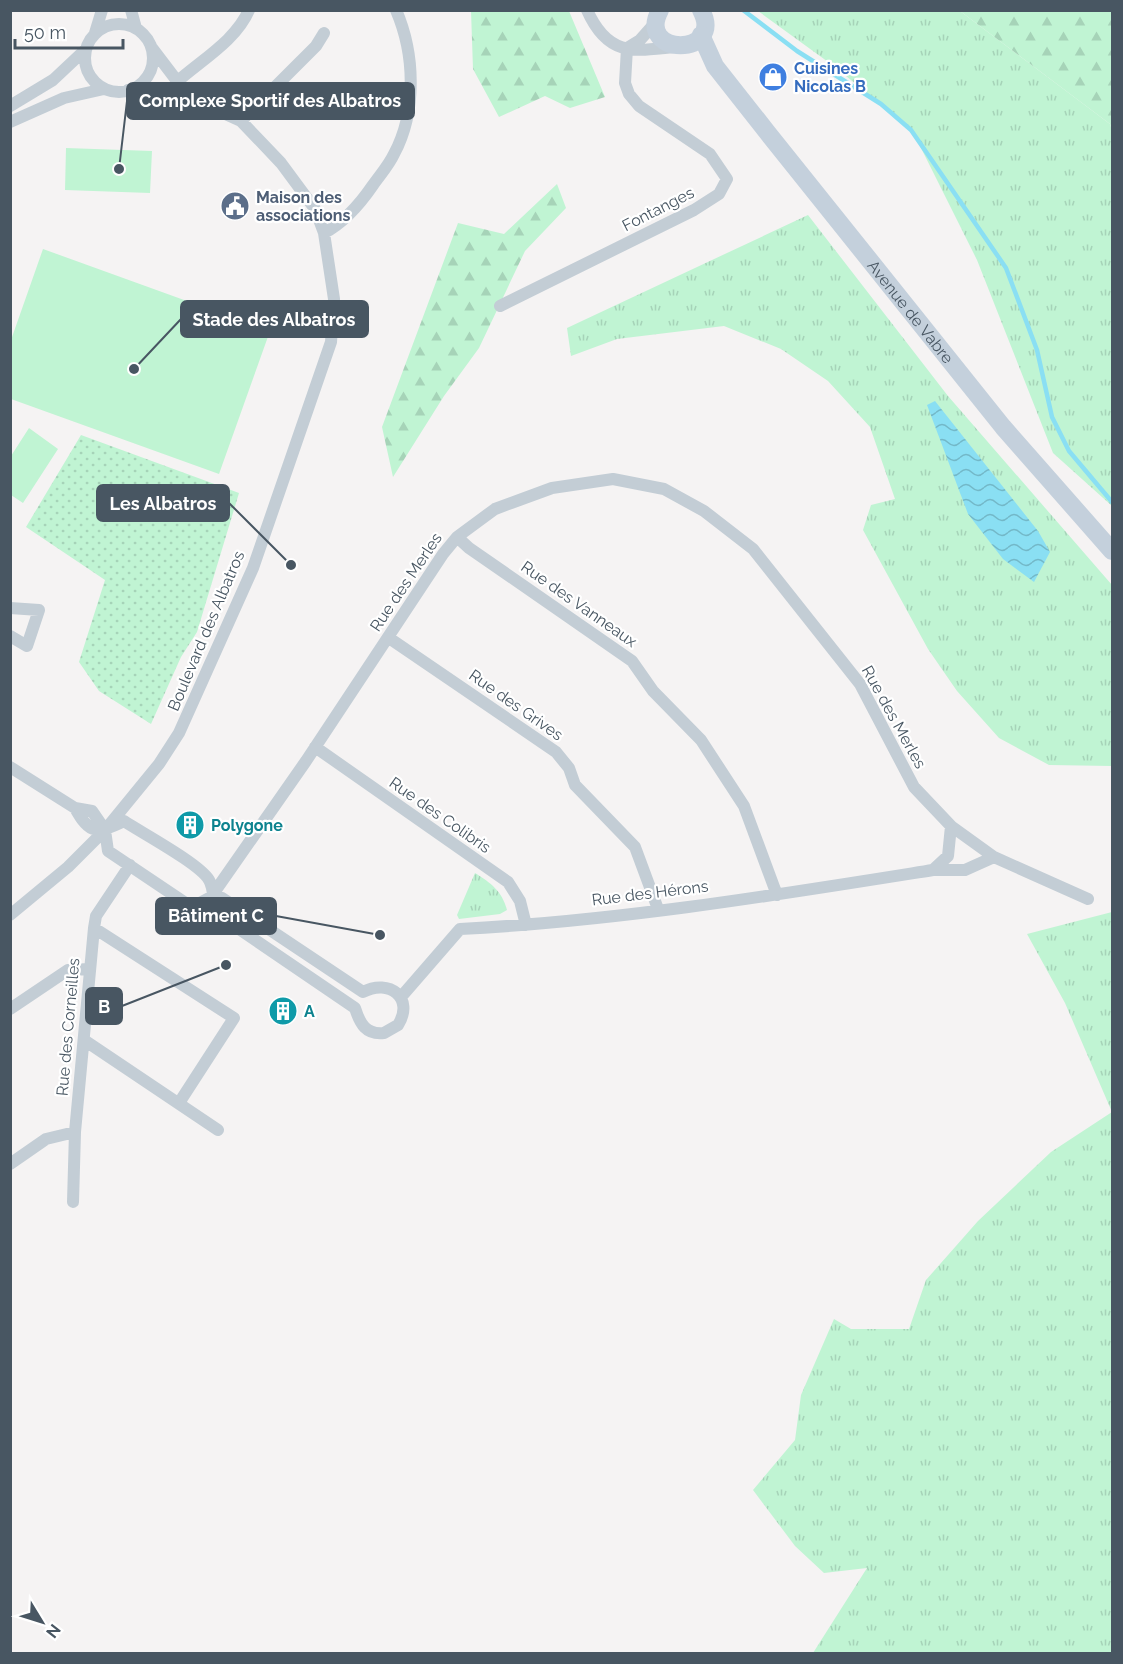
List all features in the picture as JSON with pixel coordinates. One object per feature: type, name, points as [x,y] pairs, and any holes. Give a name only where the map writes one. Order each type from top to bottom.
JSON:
[{"type":"main road","points":[[679,47],[691,45],[701,35],[704,21],[701,10]]},
{"type":"main road","name":"Avenue de Vabre","points":[[657,14],[661,38],[715,66]]},
{"type":"main road","name":"Avenue de Vabre","points":[[701,35],[715,66],[1003,427],[1113,550]]},
{"type":"street","points":[[10,106],[52,80],[86,49],[95,33],[102,10]]},
{"type":"street","points":[[131,10],[136,28]]},
{"type":"street","points":[[178,80],[217,50],[244,21],[249,10]]},
{"type":"street","points":[[324,233],[340,225],[368,193],[394,155],[404,133],[410,95],[410,58],[396,10]]},
{"type":"street","points":[[587,10],[597,32],[614,44],[644,52],[679,47]]},
{"type":"street","points":[[627,48],[640,40],[657,14]]},
{"type":"street","points":[[95,33],[110,25],[128,25],[136,28],[148,40],[190,98]]},
{"type":"street","points":[[241,121],[316,46],[324,33]]},
{"type":"street","points":[[10,122],[64,98],[104,89],[129,90],[144,81],[149,74],[153,57],[152,48]]},
{"type":"street","name":"Fontanges","points":[[500,306],[694,210],[718,194],[727,179],[710,154],[684,134],[639,106],[628,94],[625,83],[627,48]]},
{"type":"street","points":[[86,49],[88,72],[104,89]]},
{"type":"street","name":"Boulevard des Albatros","points":[[10,915],[74,862],[105,830],[159,764],[179,734],[253,568],[331,342],[334,299],[324,233],[315,209],[281,163],[241,121],[190,98],[129,90]]},
{"type":"street","name":"Rue des Merles","points":[[212,897],[389,638],[443,554],[457,537],[495,509],[552,488],[613,479],[664,489],[704,510],[753,549],[860,684],[914,787],[951,826]]},
{"type":"street","name":"Rue des Vanneaux","points":[[457,537],[469,548],[632,662],[653,691],[701,740],[744,806],[777,895]]},
{"type":"street","points":[[10,608],[39,610],[27,646],[10,636]]},
{"type":"street","name":"Rue des Grives","points":[[389,638],[556,752],[569,768],[575,785],[634,847],[658,909]]},
{"type":"street","name":"Rue des Colibris","points":[[315,747],[508,882],[520,901],[526,926]]},
{"type":"street","points":[[10,767],[75,808],[83,823],[95,831],[105,830],[124,821],[202,872],[212,886],[212,897],[214,909],[220,916],[355,1008],[360,1024],[365,1029],[378,1034],[392,1030],[403,1017],[400,997],[392,988],[382,985],[363,992],[228,902],[212,897],[194,906],[108,851],[105,830]]},
{"type":"street","points":[[933,870],[948,856],[951,826]]},
{"type":"street","points":[[951,826],[994,857],[1088,899]]},
{"type":"street","name":"Rue des Hérons","points":[[400,997],[460,929],[526,926],[777,895],[933,870],[965,870],[994,857]]},
{"type":"street","name":"Rue des Corneilles","points":[[73,1202],[75,1132],[96,916],[130,865]]},
{"type":"street","points":[[94,928],[234,1018],[179,1103]]},
{"type":"street","points":[[10,1009],[68,970],[90,969]]},
{"type":"street","points":[[84,1040],[218,1131]]},
{"type":"street","points":[[10,1164],[46,1139],[75,1132]]},
{"type":"green space","points":[[471,11],[569,11],[605,97],[570,108],[545,96],[499,117],[473,69]]},
{"type":"green space","points":[[758,11],[960,11],[1110,124],[1112,130],[1112,506],[1053,453],[977,260],[912,130],[835,67]]},
{"type":"green space","points":[[960,11],[1112,11],[1112,130],[1110,124]]},
{"type":"green space","points":[[66,148],[152,151],[150,193],[65,190]]},
{"type":"green space","points":[[557,184],[566,208],[525,251],[479,348],[444,396],[393,477],[382,427],[458,223],[504,234]]},
{"type":"green space","points":[[808,215],[948,396],[1112,585],[1112,766],[1049,765],[999,738],[957,691],[928,649],[863,530],[871,505],[895,499],[870,427],[828,381],[781,349],[724,326],[617,339],[571,356],[567,328]]},
{"type":"green space","points":[[43,249],[270,331],[219,474],[11,399],[11,340]]},
{"type":"green space","points":[[29,428],[58,449],[23,503],[11,495],[11,456]]},
{"type":"green space","points":[[81,435],[239,493],[197,632],[181,657],[151,724],[99,691],[79,662],[105,580],[26,527]]},
{"type":"green space","points":[[475,873],[495,888],[507,910],[500,914],[459,919],[457,915]]},
{"type":"green space","points":[[1112,912],[1112,1112],[1065,1003],[1027,934]]},
{"type":"green space","points":[[1112,1112],[1112,1653],[813,1653],[867,1568],[824,1573],[795,1546],[753,1490],[795,1440],[801,1395],[834,1319],[851,1329],[909,1329],[926,1280],[978,1221],[1051,1152]]},
{"type":"water","points":[[935,401],[1038,531],[1050,552],[1034,582],[1003,559],[968,514],[927,405]]},
{"type":"waterway","points":[[743,10],[797,51],[881,104],[911,130],[1006,268],[1037,350],[1052,417],[1069,451],[1112,502]]},
{"type":"place","name":"Cuisines Nicolas B","points":[[773,77]]},
{"type":"place","name":"Complexe Sportif des Albatros","points":[[119,169]]},
{"type":"place","name":"Maison des associations","points":[[235,206]]},
{"type":"place","name":"Stade des Albatros","points":[[134,369]]},
{"type":"place","name":"Les Albatros","points":[[291,565]]},
{"type":"place","name":"Polygone","points":[[190,825]]},
{"type":"place","name":"Bâtiment C","points":[[380,935]]},
{"type":"place","name":"B","points":[[226,965]]},
{"type":"place","name":"A","points":[[283,1011]]}]
